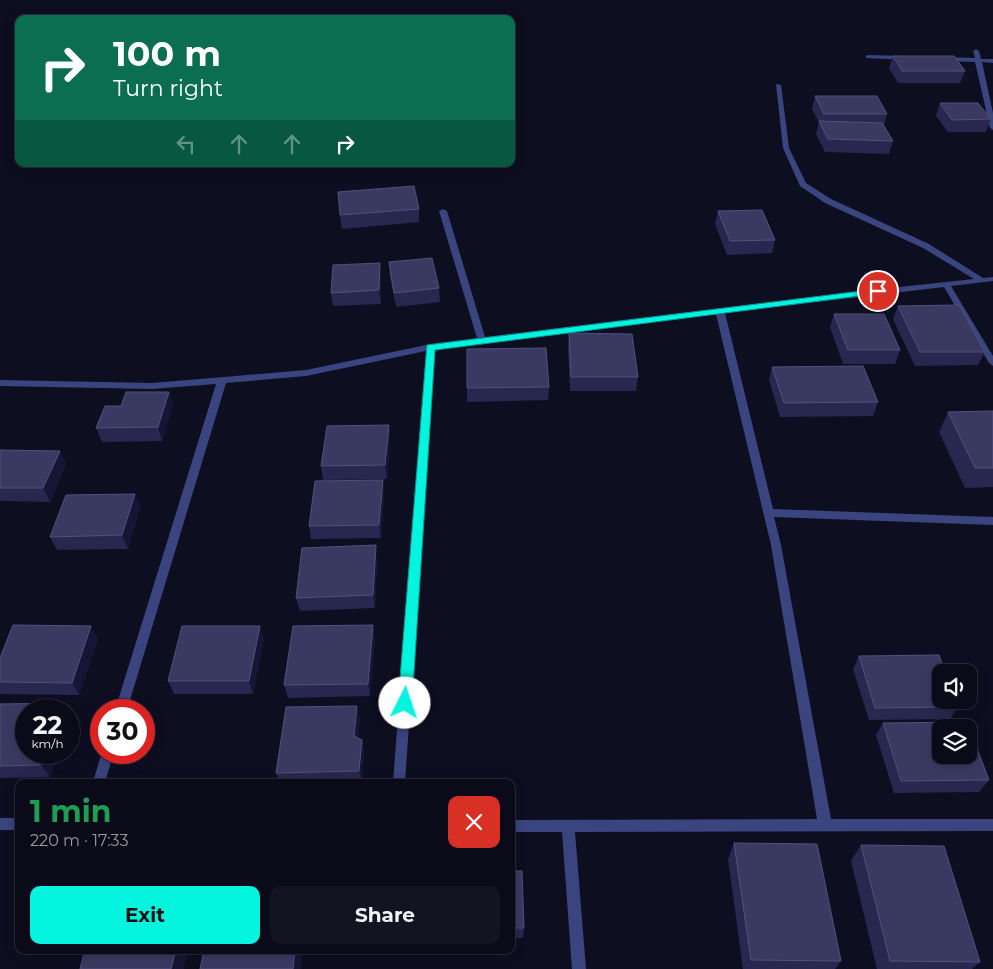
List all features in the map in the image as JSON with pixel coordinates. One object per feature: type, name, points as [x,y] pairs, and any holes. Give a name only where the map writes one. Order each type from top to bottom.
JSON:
[{"type":"street","points":[[976,51],[993,128]]},
{"type":"street","points":[[868,56],[914,58]]},
{"type":"street","points":[[932,59],[993,61]]},
{"type":"street","points":[[778,85],[786,148],[803,184],[828,201],[926,246],[980,280]]},
{"type":"street","points":[[443,211],[482,341]]},
{"type":"street","points":[[1,384],[152,386],[306,373],[431,347],[993,279]]},
{"type":"street","points":[[946,284],[993,363]]},
{"type":"street","points":[[720,311],[776,545],[825,825]]},
{"type":"street","points":[[399,779],[431,347]]},
{"type":"street","points":[[124,699],[222,380]]},
{"type":"street","points":[[768,514],[993,521]]},
{"type":"street","points":[[99,779],[104,764]]},
{"type":"street","points":[[0,824],[15,824]]},
{"type":"street","points":[[515,826],[993,826]]},
{"type":"street","points":[[568,826],[579,969]]},
{"type":"building","points":[[893,56],[954,56],[965,71],[902,71]]},
{"type":"building","points":[[815,96],[877,96],[887,114],[824,114]]},
{"type":"building","points":[[940,103],[978,103],[991,119],[952,120]]},
{"type":"building","points":[[819,121],[882,123],[893,141],[828,139]]},
{"type":"building","points":[[414,186],[419,209],[340,215],[338,192]]},
{"type":"building","points":[[762,210],[775,240],[730,241],[718,211]]},
{"type":"building","points":[[432,258],[439,288],[394,293],[389,262]]},
{"type":"building","points":[[380,263],[379,290],[331,293],[333,265]]},
{"type":"building","points":[[959,305],[985,352],[920,352],[898,306]]},
{"type":"building","points":[[834,314],[884,314],[900,350],[848,350]]},
{"type":"building","points":[[569,333],[632,334],[638,377],[571,377]]},
{"type":"building","points":[[546,348],[549,387],[467,388],[467,349]]},
{"type":"building","points":[[863,366],[878,402],[784,403],[772,367]]},
{"type":"building","points":[[126,392],[169,392],[158,427],[96,428],[105,406],[121,406]]},
{"type":"building","points":[[993,411],[993,468],[975,468],[948,412]]},
{"type":"building","points":[[389,425],[385,465],[321,466],[327,426]]},
{"type":"building","points":[[0,450],[60,451],[43,488],[0,488]]},
{"type":"building","points":[[383,480],[379,525],[309,526],[315,481]]},
{"type":"building","points":[[135,494],[122,535],[50,537],[66,495]]},
{"type":"building","points":[[376,545],[373,595],[296,598],[302,548]]},
{"type":"building","points":[[13,625],[91,626],[72,683],[0,682],[0,658]]},
{"type":"building","points":[[373,625],[368,684],[284,685],[293,626]]},
{"type":"building","points":[[182,626],[260,626],[249,681],[168,681]]},
{"type":"building","points":[[939,655],[942,664],[932,664],[932,707],[875,708],[859,656]]},
{"type":"building","points":[[0,704],[15,704],[15,764],[41,765],[0,766]]},
{"type":"building","points":[[357,706],[354,736],[362,740],[359,771],[276,773],[286,707]]},
{"type":"building","points":[[932,722],[932,764],[977,764],[977,748],[989,780],[901,781],[883,723]]},
{"type":"building","points":[[734,843],[817,844],[841,961],[751,960]]},
{"type":"building","points":[[861,845],[944,846],[980,962],[890,961]]},
{"type":"building","points":[[515,871],[522,871],[524,928],[515,928]]},
{"type":"building","points":[[84,954],[175,954],[171,969],[80,969]]},
{"type":"building","points":[[203,954],[295,954],[293,969],[200,969]]},
{"type":"route","points":[[405,703],[431,347],[878,291]]}]
